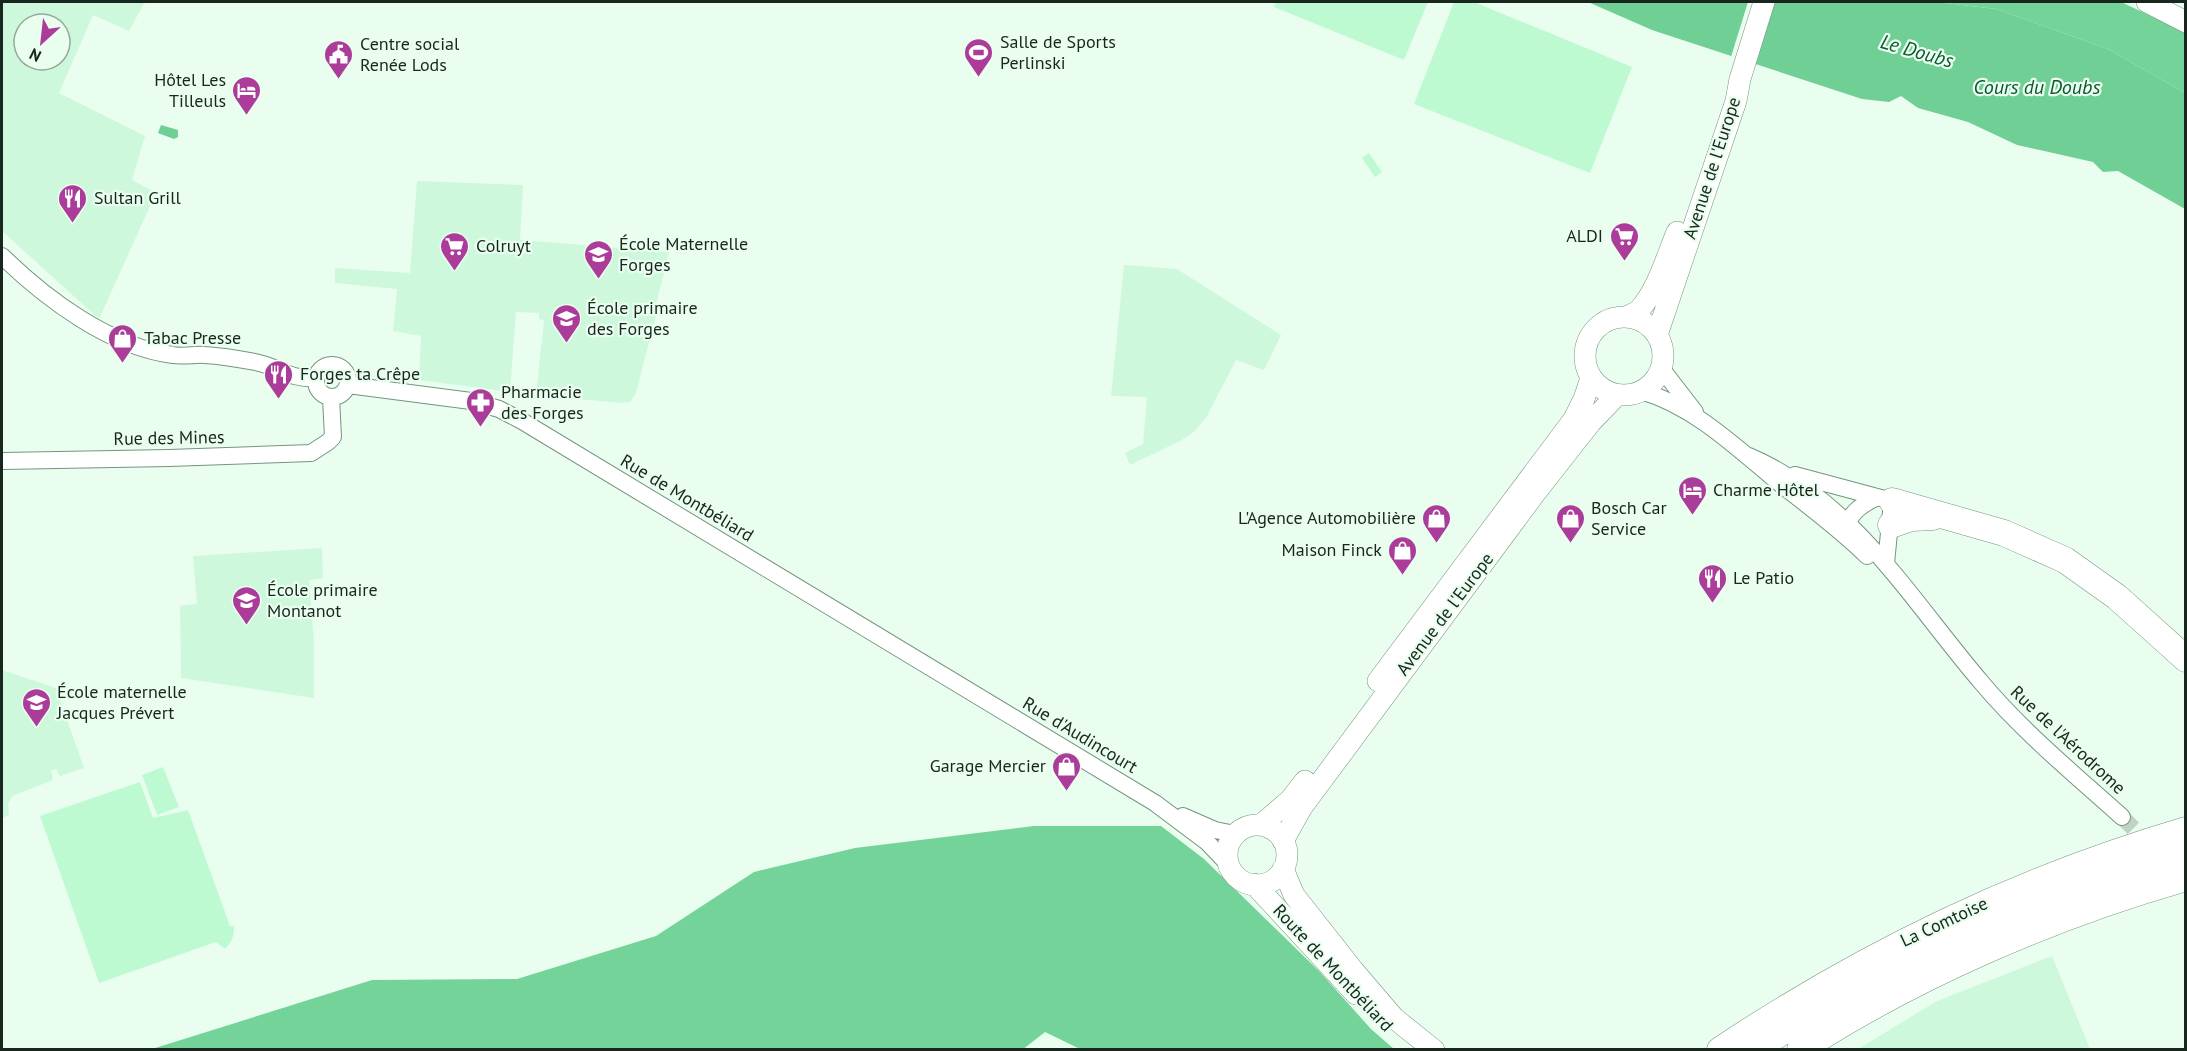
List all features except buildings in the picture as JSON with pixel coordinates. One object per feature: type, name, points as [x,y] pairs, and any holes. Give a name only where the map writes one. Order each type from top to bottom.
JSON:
[{"type":"highway","points":[[1886,508],[1951,518],[2004,533],[2066,561],[2117,597],[2186,659]]},
{"type":"highway","points":[[2139,844],[2186,817]]},
{"type":"highway","name":"La Comtoise","points":[[1799,1029],[1848,970],[1942,921],[2052,875],[2186,830]]},
{"type":"highway","name":"La Comtoise","points":[[1720,1050],[1799,1029],[1895,967],[2021,910],[2087,884],[2186,852]]},
{"type":"highway","name":"La Comtoise","points":[[1754,1050],[1799,1029],[1905,990],[2004,944],[2111,902],[2186,878]]},
{"type":"main road","name":"Avenue de l'Europe","points":[[1657,335],[1736,101],[1736,78],[1756,2]]},
{"type":"main road","name":"Avenue de l'Europe","points":[[1626,317],[1638,312],[1661,272],[1764,2]]},
{"type":"main road","points":[[2147,2],[2186,22]]},
{"type":"main road","points":[[2172,2],[2186,10]]},
{"type":"main road","points":[[1626,317],[1638,320],[1657,335],[1663,356],[1661,368],[1650,385],[1641,391],[1629,395],[1617,395],[1607,392],[1591,378],[1584,358],[1589,337],[1604,322],[1626,317]]},
{"type":"main road","name":"Avenue de l'Europe","points":[[1261,825],[1290,800],[1511,500],[1574,419],[1591,378]]},
{"type":"main road","name":"Avenue de l'Europe","points":[[1283,841],[1302,807],[1529,501],[1591,422],[1617,395]]},
{"type":"main road","points":[[1261,825],[1278,833],[1286,850],[1283,869],[1271,881],[1254,884],[1238,878],[1228,864],[1227,848],[1235,834],[1242,828],[1261,825]]},
{"type":"main road","name":"Route de Montbéliard","points":[[1283,869],[1294,895],[1353,970],[1394,1018],[1434,1050]]},
{"type":"main road","name":"Route de Montbéliard","points":[[1254,884],[1391,1031],[1413,1050]]},
{"type":"main road","points":[[1287,919],[1299,922],[1314,920]]},
{"type":"street","points":[[2,256],[20,274],[81,319],[139,346],[174,356],[205,355],[258,363],[300,379],[316,378]]},
{"type":"street","points":[[336,365],[347,375],[348,385],[342,394],[331,398],[319,391],[316,378],[321,369],[336,365]]},
{"type":"street","name":"Rue de l'Aérodrome","points":[[1661,368],[1705,424]]},
{"type":"street","name":"Rue de Montbéliard","points":[[348,385],[471,401],[499,409],[985,700]]},
{"type":"street","name":"Rue de l'Aérodrome","points":[[1641,391],[1666,399],[1705,424],[1852,534],[1919,607],[2018,724],[2122,817]]},
{"type":"street","name":"Rue des Mines","points":[[2,461],[311,453],[333,437],[331,398]]},
{"type":"street","name":"Rue de l'Aérodrome","points":[[1749,456],[1772,466],[1798,483],[1886,564],[1919,607]]},
{"type":"street","points":[[1772,466],[1886,508]]},
{"type":"street","points":[[1852,534],[1859,506],[1886,508]]},
{"type":"street","points":[[1852,534],[1886,508]]},
{"type":"street","points":[[1886,508],[1886,564]]},
{"type":"street","name":"Rue d'Audincourt","points":[[985,700],[1155,803],[1207,842],[1228,864]]},
{"type":"street","name":"Rue d'Audincourt","points":[[1155,803],[1215,830],[1235,834]]},
{"type":"shaded area","points":[[2,2],[145,2],[129,31],[93,15],[72,63],[72,12],[12,12],[12,72],[68,72],[59,93],[145,136],[132,180],[156,193],[99,319],[2,231]]},
{"type":"shaded area","points":[[1276,2],[1428,2],[1404,60],[1274,7]]},
{"type":"shaded area","points":[[1454,2],[1474,2],[1632,67],[1590,173],[1414,104]]},
{"type":"shaded area","points":[[1937,2],[2121,2],[2185,32],[2185,93],[2108,49],[1996,9]]},
{"type":"shaded area","points":[[1369,153],[1382,172],[1375,177],[1362,158]]},
{"type":"shaded area","points":[[417,181],[523,185],[520,240],[669,252],[655,308],[648,307],[647,313],[656,315],[636,393],[630,402],[536,395],[544,320],[539,319],[539,313],[516,312],[510,392],[419,380],[421,336],[393,331],[397,289],[335,283],[335,268],[410,273]]},
{"type":"shaded area","points":[[1124,265],[1177,269],[1281,335],[1264,370],[1236,360],[1207,416],[1195,431],[1180,441],[1130,465],[1125,453],[1143,444],[1147,397],[1111,396]]},
{"type":"shaded area","name":"École primaire Montanot","points":[[322,548],[323,578],[309,580],[314,643],[314,698],[181,678],[180,606],[197,604],[193,556]]},
{"type":"shaded area","name":"École maternelle Jacques Prévert","points":[[2,670],[56,688],[84,768],[60,776],[56,769],[51,771],[53,780],[12,796],[8,804],[9,815],[2,818]]},
{"type":"shaded area","points":[[163,767],[179,807],[157,815],[142,775]]},
{"type":"shaded area","points":[[140,782],[153,818],[188,810],[230,926],[234,926],[233,936],[225,949],[216,942],[99,983],[40,816]]},
{"type":"shaded area","points":[[1034,826],[1161,826],[1204,859],[1320,972],[1371,1029],[1394,1049],[1080,1049],[1045,1032],[1022,1050],[152,1049],[372,980],[517,979],[656,936],[754,872],[855,848]]},
{"type":"shaded area","points":[[2052,956],[2090,1049],[1858,1049],[1937,1001]]},
{"type":"water","name":"Cours du Doubs","points":[[1588,2],[1937,2],[1996,9],[2108,49],[2185,93],[2185,209],[2118,171],[2103,172],[2093,162],[2017,145],[1968,122],[1918,108],[1901,96],[1889,102],[1862,99],[1652,30]]},
{"type":"water","points":[[161,125],[178,130],[178,137],[174,139],[158,133]]},
{"type":"pier","points":[[1748,2],[1771,2],[1751,66],[1730,60]]},
{"type":"tunnel","points":[[2122,817],[2153,848]]},
{"type":"place","name":"Salle de Sports Perlinski","points":[[979,78]]},
{"type":"place","name":"Centre social Renée Lods","points":[[339,80]]},
{"type":"place","name":"Hôtel Les Tilleuls","points":[[247,116]]},
{"type":"place","name":"Sultan Grill","points":[[73,224]]},
{"type":"place","name":"ALDI","points":[[1624,262]]},
{"type":"place","name":"Colruyt","points":[[455,272]]},
{"type":"place","name":"École Maternelle Forges","points":[[598,280]]},
{"type":"place","name":"École primaire des Forges","points":[[566,344]]},
{"type":"place","name":"Tabac Presse","points":[[123,364]]},
{"type":"place","name":"Forges ta Crêpe","points":[[279,400]]},
{"type":"place","name":"Pharmacie des Forges","points":[[480,428]]},
{"type":"place","name":"Charme Hôtel","points":[[1692,516]]},
{"type":"place","name":"L'Agence Automobilière","points":[[1437,544]]},
{"type":"place","name":"Bosch Car Service","points":[[1570,544]]},
{"type":"place","name":"Maison Finck","points":[[1403,576]]},
{"type":"place","name":"Le Patio","points":[[1712,604]]},
{"type":"place","name":"École primaire Montanot","points":[[246,626]]},
{"type":"place","name":"École maternelle Jacques Prévert","points":[[36,728]]},
{"type":"place","name":"Garage Mercier","points":[[1067,792]]},
{"type":"water label","name":"Le Doubs","points":[[1917,51]]}]
